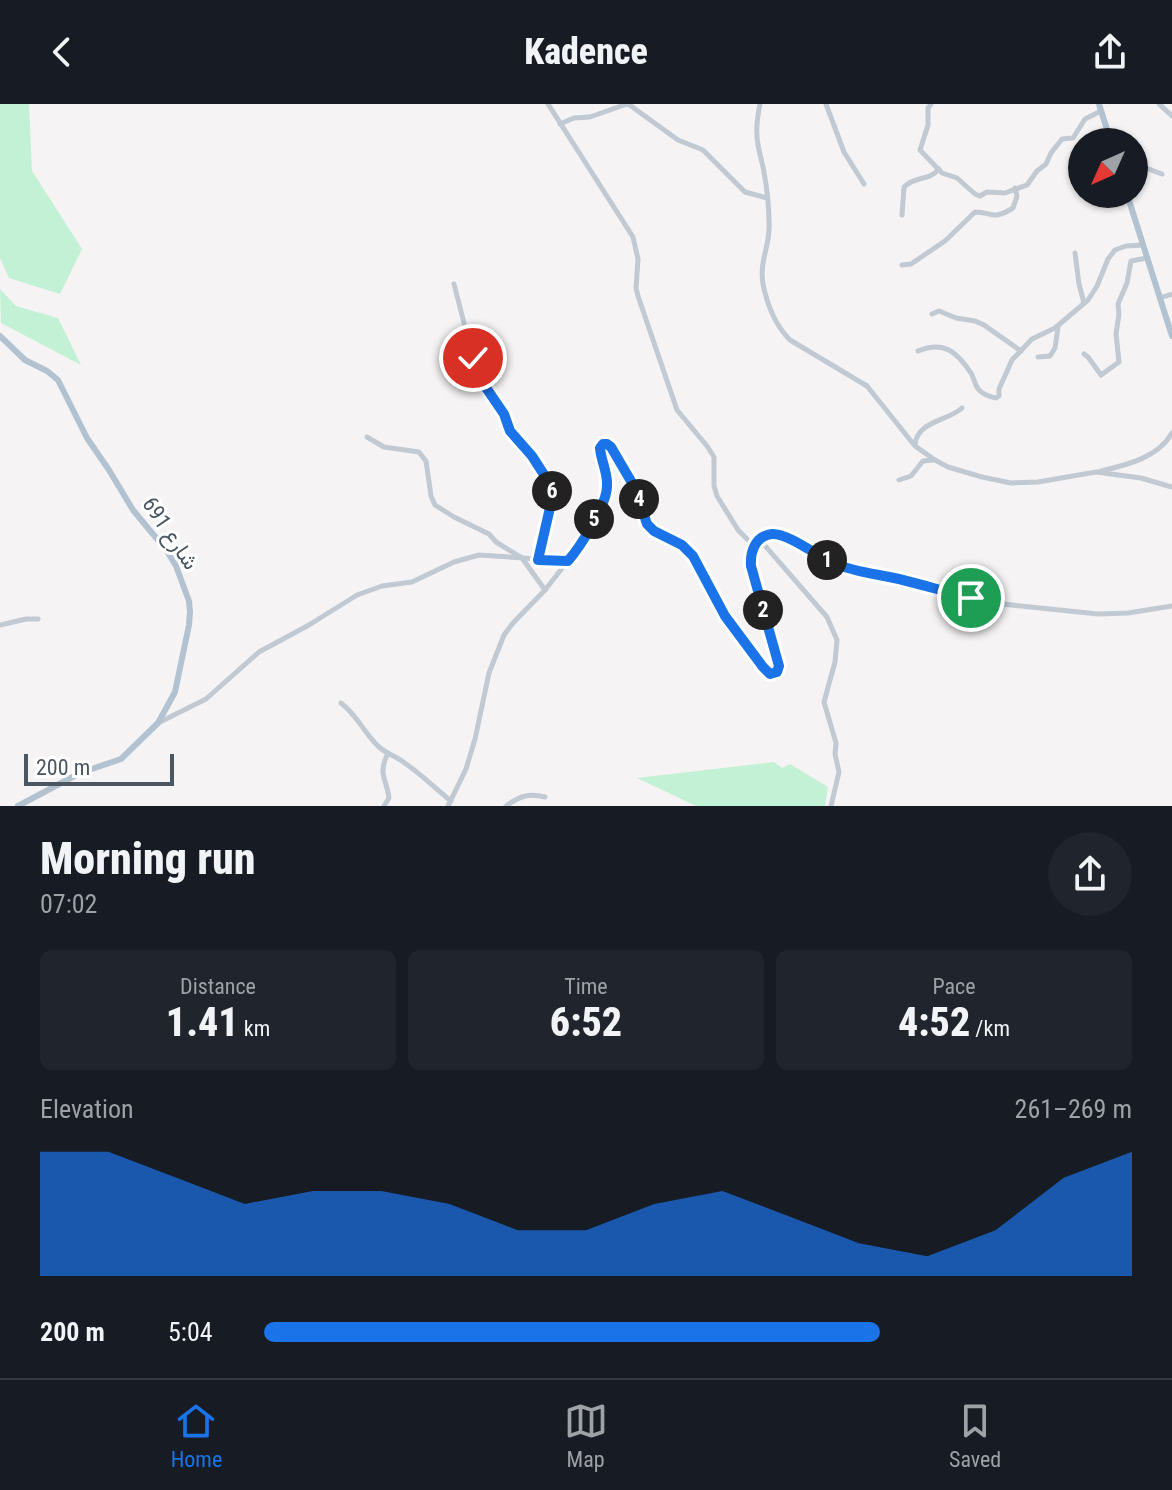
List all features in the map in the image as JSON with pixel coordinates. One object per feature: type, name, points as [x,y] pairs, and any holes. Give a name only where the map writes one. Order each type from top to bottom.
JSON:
[{"type":"main road","points":[[1100,107],[1107,128]]},
{"type":"main road","points":[[1131,208],[1172,336]]},
{"type":"main road","name":"شارع 691","points":[[0,336],[25,360],[58,380],[87,438],[133,510],[176,566],[189,601],[189,625],[175,692],[158,723],[121,759],[80,773],[18,806]]},
{"type":"street","points":[[548,104],[633,237],[638,259],[638,296],[677,410],[711,451],[717,496],[738,530],[754,546]]},
{"type":"street","points":[[560,124],[627,104],[678,140],[703,150],[745,192],[767,198]]},
{"type":"street","points":[[760,104],[756,137],[767,198],[769,234],[762,269],[766,296],[781,329],[790,340],[867,386],[915,446],[948,467],[982,477],[1011,483],[1038,482],[1135,462],[1168,440],[1172,433]]},
{"type":"street","points":[[826,104],[844,152],[864,184]]},
{"type":"street","points":[[931,104],[920,150],[942,173],[957,178],[976,196],[987,192],[1005,193],[1027,185],[1063,138],[1073,138],[1085,119],[1100,107]]},
{"type":"street","points":[[1159,104],[1172,116]]},
{"type":"street","points":[[902,215],[904,187],[914,179],[931,177],[939,169]]},
{"type":"street","points":[[1148,169],[1162,174]]},
{"type":"street","points":[[902,265],[911,264],[945,241],[975,212],[990,216],[1013,208],[1017,196],[1015,188]]},
{"type":"street","points":[[918,351],[946,347],[958,357],[978,388],[996,398],[1009,366],[1021,351],[1037,336],[1058,326],[1084,303],[1097,286],[1115,250],[1143,245]]},
{"type":"street","points":[[1075,253],[1084,303]]},
{"type":"street","points":[[1084,354],[1101,375],[1119,362],[1116,334],[1119,298],[1126,286],[1131,261],[1147,258]]},
{"type":"street","points":[[454,284],[474,370],[504,414],[510,431],[532,456],[550,484],[552,499],[538,560]]},
{"type":"street","points":[[1160,298],[1172,294]]},
{"type":"street","points":[[932,314],[939,311],[975,321],[1021,351]]},
{"type":"street","points":[[1038,357],[1050,356],[1055,348],[1058,326]]},
{"type":"street","points":[[915,446],[915,438],[920,431],[962,408]]},
{"type":"street","points":[[367,437],[384,447],[419,452],[426,461],[435,505],[489,534],[522,558],[545,590]]},
{"type":"street","points":[[341,703],[359,720],[367,734],[450,803],[466,769],[489,673],[504,635],[568,561],[584,539],[606,495],[607,479],[600,448],[603,444],[611,447],[632,481],[647,524],[654,531],[682,545],[693,556],[732,627],[767,672],[774,674],[779,666],[751,566],[754,546],[770,535],[782,535],[846,568],[993,603],[1098,614],[1172,606]]},
{"type":"street","points":[[899,480],[911,476],[923,461],[935,460]]},
{"type":"street","points":[[1096,472],[1141,478],[1172,487]]},
{"type":"street","points":[[760,540],[827,617],[837,640],[835,662],[824,702],[836,743],[839,772],[831,806]]},
{"type":"street","points":[[158,723],[206,699],[259,652],[357,595],[382,586],[412,582],[479,555],[568,561]]},
{"type":"street","points":[[0,625],[38,619]]},
{"type":"street","points":[[384,806],[389,798],[382,768],[388,753]]},
{"type":"street","points":[[506,806],[519,796],[533,794],[545,797]]},
{"type":"green space","points":[[0,104],[29,104],[32,171],[82,249],[60,294],[9,278],[0,258]]},
{"type":"green space","points":[[0,289],[16,306],[58,318],[81,365],[1,323]]},
{"type":"green space","points":[[774,762],[782,768],[790,764],[828,787],[825,806],[696,806],[637,778]]},
{"type":"route","points":[[473,358],[474,370],[504,414],[510,431],[532,456],[550,484],[552,499],[538,560],[568,561],[584,539],[606,495],[607,479],[600,448],[607,444],[632,481],[647,524],[654,531],[682,545],[693,556],[732,627],[770,674],[777,672],[779,666],[751,566],[751,552],[764,537],[782,535],[846,568],[971,598]]}]
